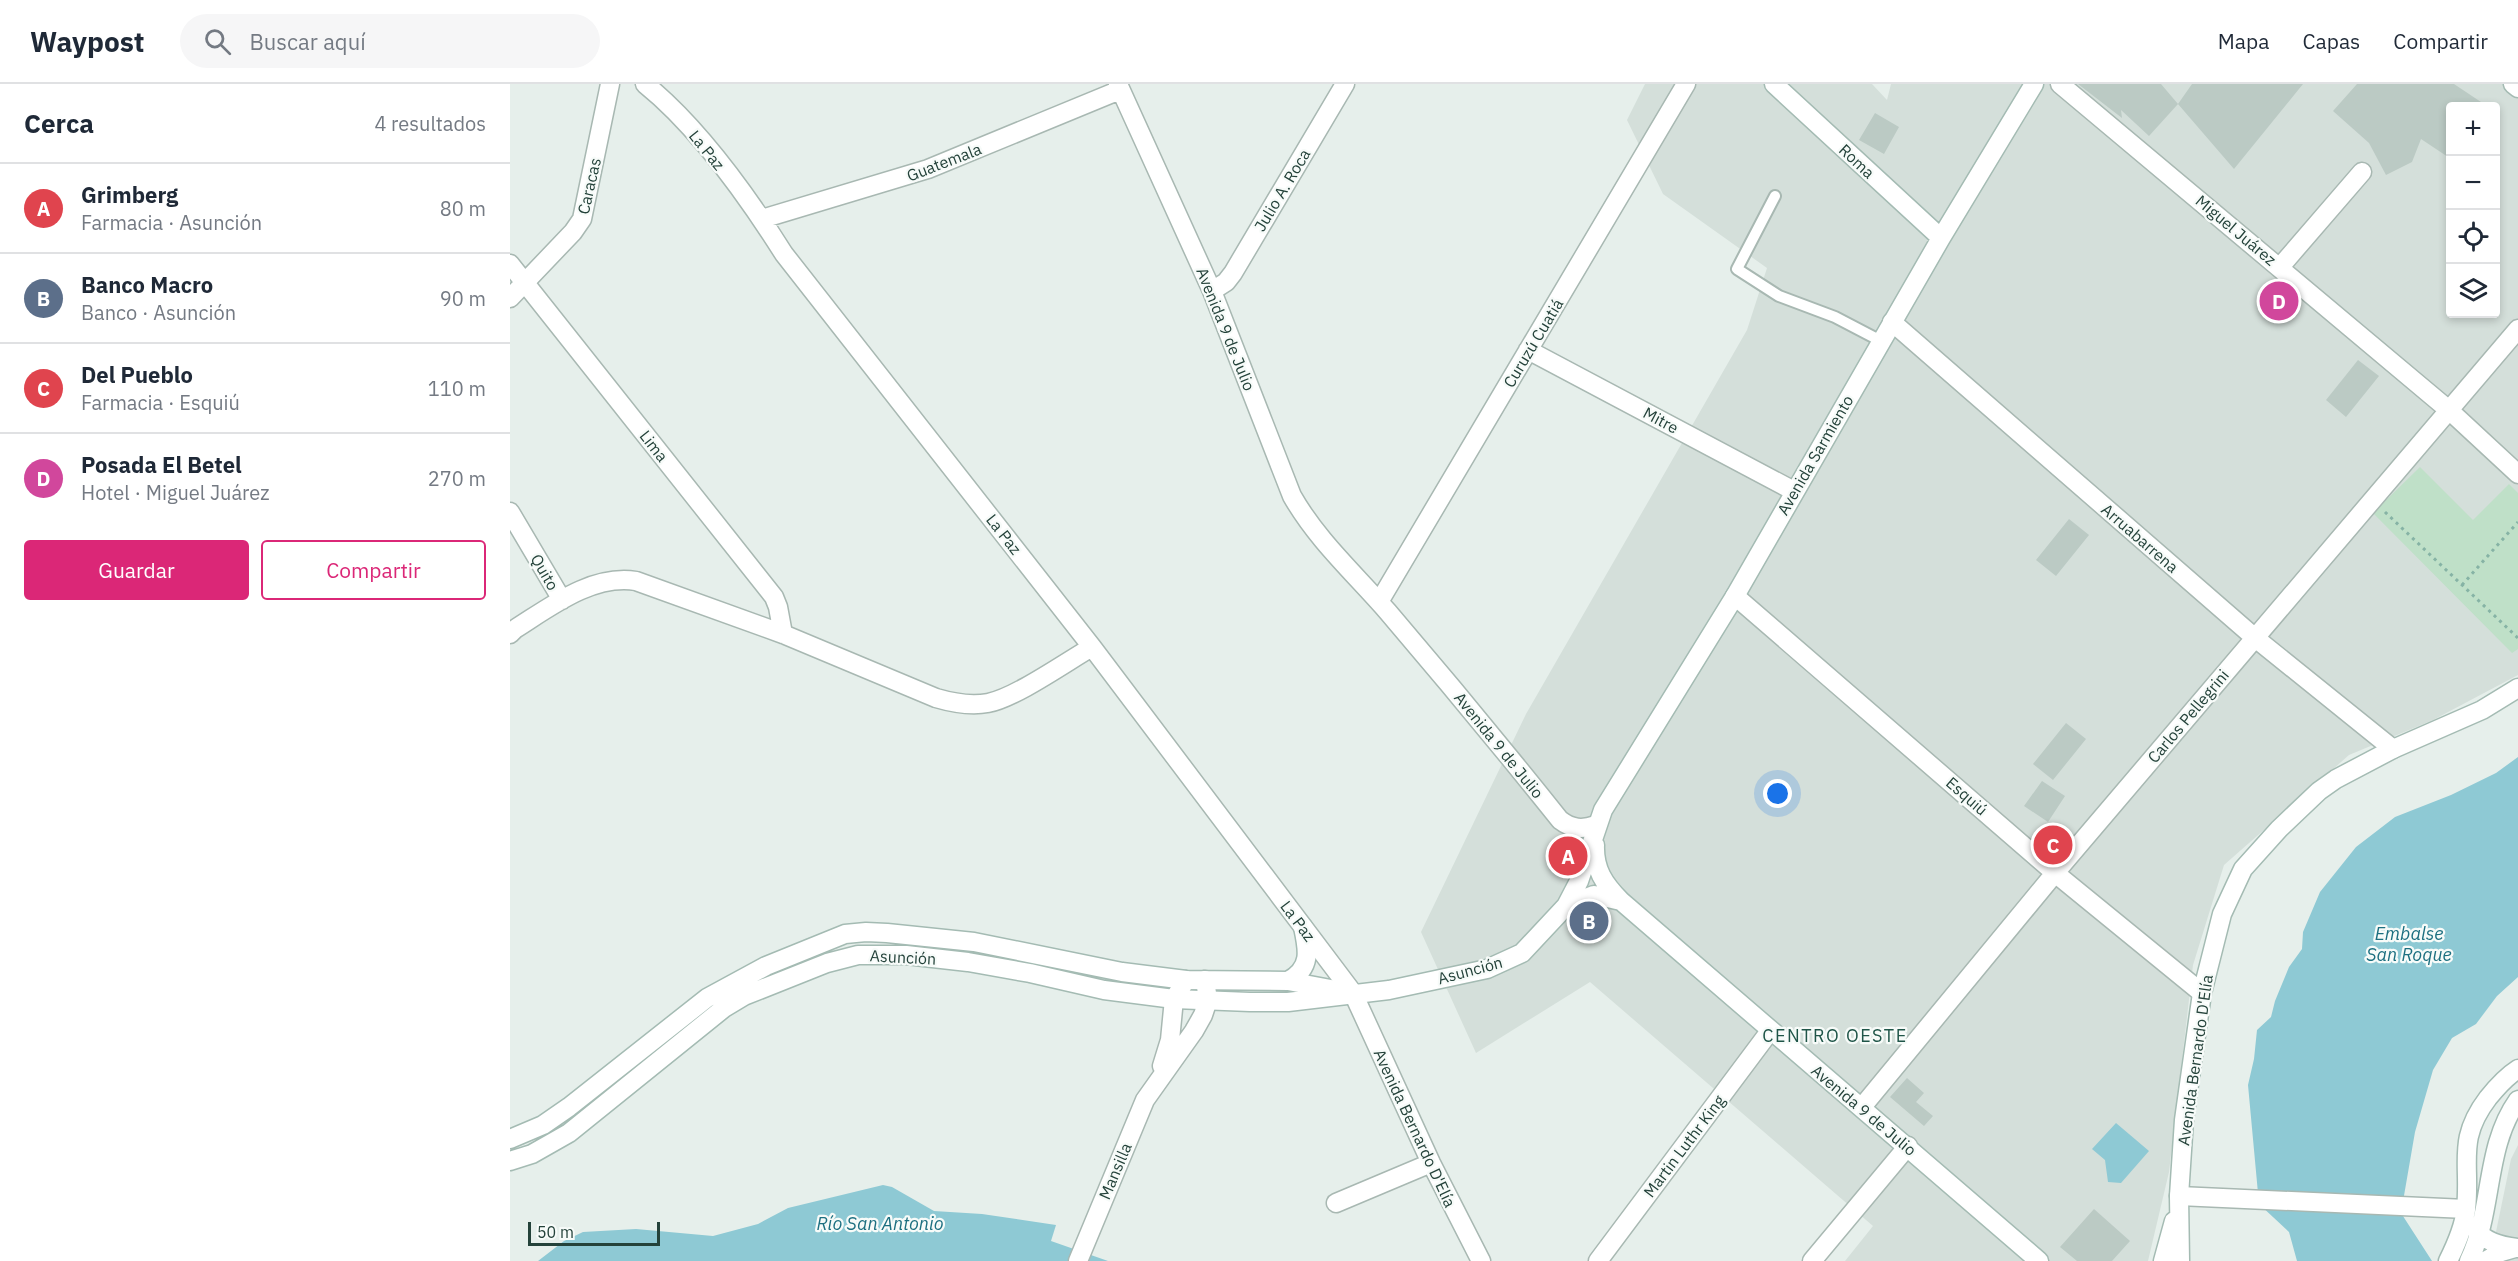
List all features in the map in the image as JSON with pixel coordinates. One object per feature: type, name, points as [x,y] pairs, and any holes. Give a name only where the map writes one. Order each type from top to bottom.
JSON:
[{"type":"street","name":"Caracas","points":[[510,298],[573,232],[582,219],[610,84]]},
{"type":"street","name":"La Paz","points":[[645,84],[681,118],[762,219],[784,254],[1092,647],[1353,993]]},
{"type":"street","name":"Julio A. Roca","points":[[1212,291],[1226,282],[1233,273],[1345,84]]},
{"type":"street","name":"Curuzú Cuatiá","points":[[1379,602],[1686,84]]},
{"type":"street","name":"Roma","points":[[1774,84],[1941,238]]},
{"type":"street","name":"Avenida Sarmiento","points":[[1596,825],[1735,596],[1941,238],[2034,84]]},
{"type":"street","name":"Miguel Juárez","points":[[2060,84],[2450,411],[2518,474]]},
{"type":"street","points":[[2513,84],[2518,88]]},
{"type":"street","name":"Guatemala","points":[[762,219],[928,169],[1119,87]]},
{"type":"street","name":"Avenida 9 de Julio","points":[[1119,87],[1212,291],[1292,496],[1302,514],[1478,718],[1560,820],[1576,828],[1596,825],[1594,854],[1597,867],[1604,883],[1620,901],[1770,1031],[1908,1146],[2039,1261]]},
{"type":"street","points":[[2280,267],[2362,172]]},
{"type":"street","name":"Lima","points":[[510,264],[774,597],[783,634]]},
{"type":"street","name":"Arruabarrena","points":[[1892,322],[2254,637],[2393,749]]},
{"type":"street","name":"Carlos Pellegrini","points":[[1862,1107],[2055,873],[2518,329]]},
{"type":"street","name":"Mitre","points":[[1528,350],[1794,491]]},
{"type":"street","name":"Quito","points":[[510,512],[562,600]]},
{"type":"street","points":[[510,634],[562,600],[607,580],[621,578],[636,581],[783,634],[936,698],[950,703],[969,704],[988,703],[1005,698],[1092,647]]},
{"type":"street","name":"Esquiú","points":[[1735,596],[2055,873],[2202,993]]},
{"type":"street","name":"Avenida Bernardo D'Elía","points":[[2180,1261],[2179,1196],[2184,1120],[2202,993],[2222,914],[2235,882],[2252,857],[2319,791],[2336,779],[2393,749],[2482,710],[2518,688]]},
{"type":"street","name":"Asunción","points":[[510,1161],[532,1154],[569,1133],[724,1008],[744,996],[826,963],[849,957],[897,954],[968,962],[1104,990],[1174,999],[1288,1002],[1389,990],[1487,969],[1522,953],[1538,939],[1566,906],[1579,881],[1596,825]]},
{"type":"street","name":"Asunción","points":[[1566,906],[1594,895],[1620,901]]},
{"type":"street","points":[[1288,981],[1303,969],[1307,961],[1308,950],[1303,927]]},
{"type":"street","name":"Asunción","points":[[510,1139],[543,1125],[569,1107],[707,998],[766,966],[845,934],[877,932],[974,942],[1099,968],[1186,980],[1288,981],[1353,993]]},
{"type":"street","name":"Mansilla","points":[[1156,1082],[1170,1040],[1174,999],[1186,980]]},
{"type":"street","points":[[1205,981],[1208,1000]]},
{"type":"street","name":"Avenida Bernardo D'Elía","points":[[1353,993],[1431,1163],[1481,1261]]},
{"type":"street","name":"Mansilla","points":[[1078,1261],[1145,1100],[1194,1031],[1208,1000]]},
{"type":"street","name":"Martin Luthr King","points":[[1598,1261],[1770,1031]]},
{"type":"street","points":[[2448,1261],[2459,1237],[2466,1209],[2466,1151],[2470,1126],[2493,1093],[2518,1069]]},
{"type":"street","points":[[2469,1261],[2480,1234],[2497,1145],[2508,1116],[2518,1100]]},
{"type":"street","points":[[1812,1261],[1908,1146]]},
{"type":"street","points":[[1336,1203],[1431,1163]]},
{"type":"street","points":[[2179,1196],[2466,1209]]},
{"type":"street","name":"Avenida Bernardo D'Elía","points":[[2163,1261],[2179,1196]]},
{"type":"street","points":[[2466,1209],[2472,1224],[2480,1234],[2492,1242],[2516,1248]]},
{"type":"street","points":[[2485,1261],[2501,1252],[2516,1248]]},
{"type":"lane","points":[[1775,196],[1737,269],[1779,296],[1835,317],[1881,341]]},
{"type":"path","points":[[2372,501],[2518,638]]},
{"type":"path","points":[[2462,585],[2518,522]]},
{"type":"shaded area","points":[[1645,84],[1872,84],[1887,100],[1891,84],[2518,84],[2518,675],[2433,720],[2349,755],[2224,865],[2193,965],[2169,1172],[2148,1261],[1845,1261],[1873,1226],[1590,982],[1476,1053],[1421,932],[1526,714],[1747,330],[1767,268],[1663,194],[1627,120]]},
{"type":"shaded area","points":[[2518,1145],[2518,1261],[2490,1261],[2511,1159]]},
{"type":"green space","points":[[2420,467],[2473,520],[2509,484],[2518,493],[2518,649],[2512,653],[2373,513]]},
{"type":"water","name":"Embalse San Roque","points":[[2518,757],[2518,977],[2497,996],[2476,1024],[2452,1038],[2433,1070],[2415,1132],[2401,1213],[2432,1261],[2297,1261],[2289,1232],[2259,1204],[2248,1085],[2257,1030],[2271,1017],[2289,967],[2302,949],[2303,932],[2320,892],[2356,847],[2395,817],[2451,795],[2496,773]]},
{"type":"water","points":[[2116,1123],[2149,1151],[2121,1183],[2108,1182],[2105,1160],[2092,1149]]},
{"type":"water","name":"Río San Antonio","points":[[883,1185],[892,1187],[934,1211],[982,1214],[1056,1225],[1051,1241],[1108,1261],[538,1261],[564,1241],[583,1232],[636,1229],[713,1236],[758,1224],[788,1208]]},
{"type":"building","points":[[2078,84],[2161,84],[2178,104],[2149,136],[2121,110],[2122,118]]},
{"type":"building","points":[[2192,84],[2303,84],[2234,169],[2178,104]]},
{"type":"building","points":[[2357,84],[2454,84],[2481,102],[2446,102],[2446,156],[2421,139],[2412,162],[2386,175],[2369,143],[2333,111]]},
{"type":"building","points":[[1875,113],[1899,127],[1884,154],[1859,140]]},
{"type":"building","points":[[2358,360],[2379,376],[2346,417],[2326,400]]},
{"type":"building","points":[[2069,519],[2089,535],[2056,576],[2036,560]]},
{"type":"building","points":[[2066,723],[2086,739],[2053,780],[2033,764]]},
{"type":"building","points":[[2042,781],[2065,796],[2048,822],[2024,806]]},
{"type":"building","points":[[1907,1078],[1924,1093],[1916,1102],[1933,1116],[1924,1126],[1890,1097]]},
{"type":"building","points":[[2094,1209],[2130,1241],[2112,1261],[2077,1261],[2060,1247]]},
{"type":"place","name":"Posada El Betel","points":[[2279,301]]},
{"type":"place","name":"Del Pueblo","points":[[2053,845]]},
{"type":"place","name":"Grimberg","points":[[1568,856]]},
{"type":"place","name":"Banco Macro","points":[[1589,921]]},
{"type":"district","name":"CENTRO OESTE","points":[[1835,1036]]}]
